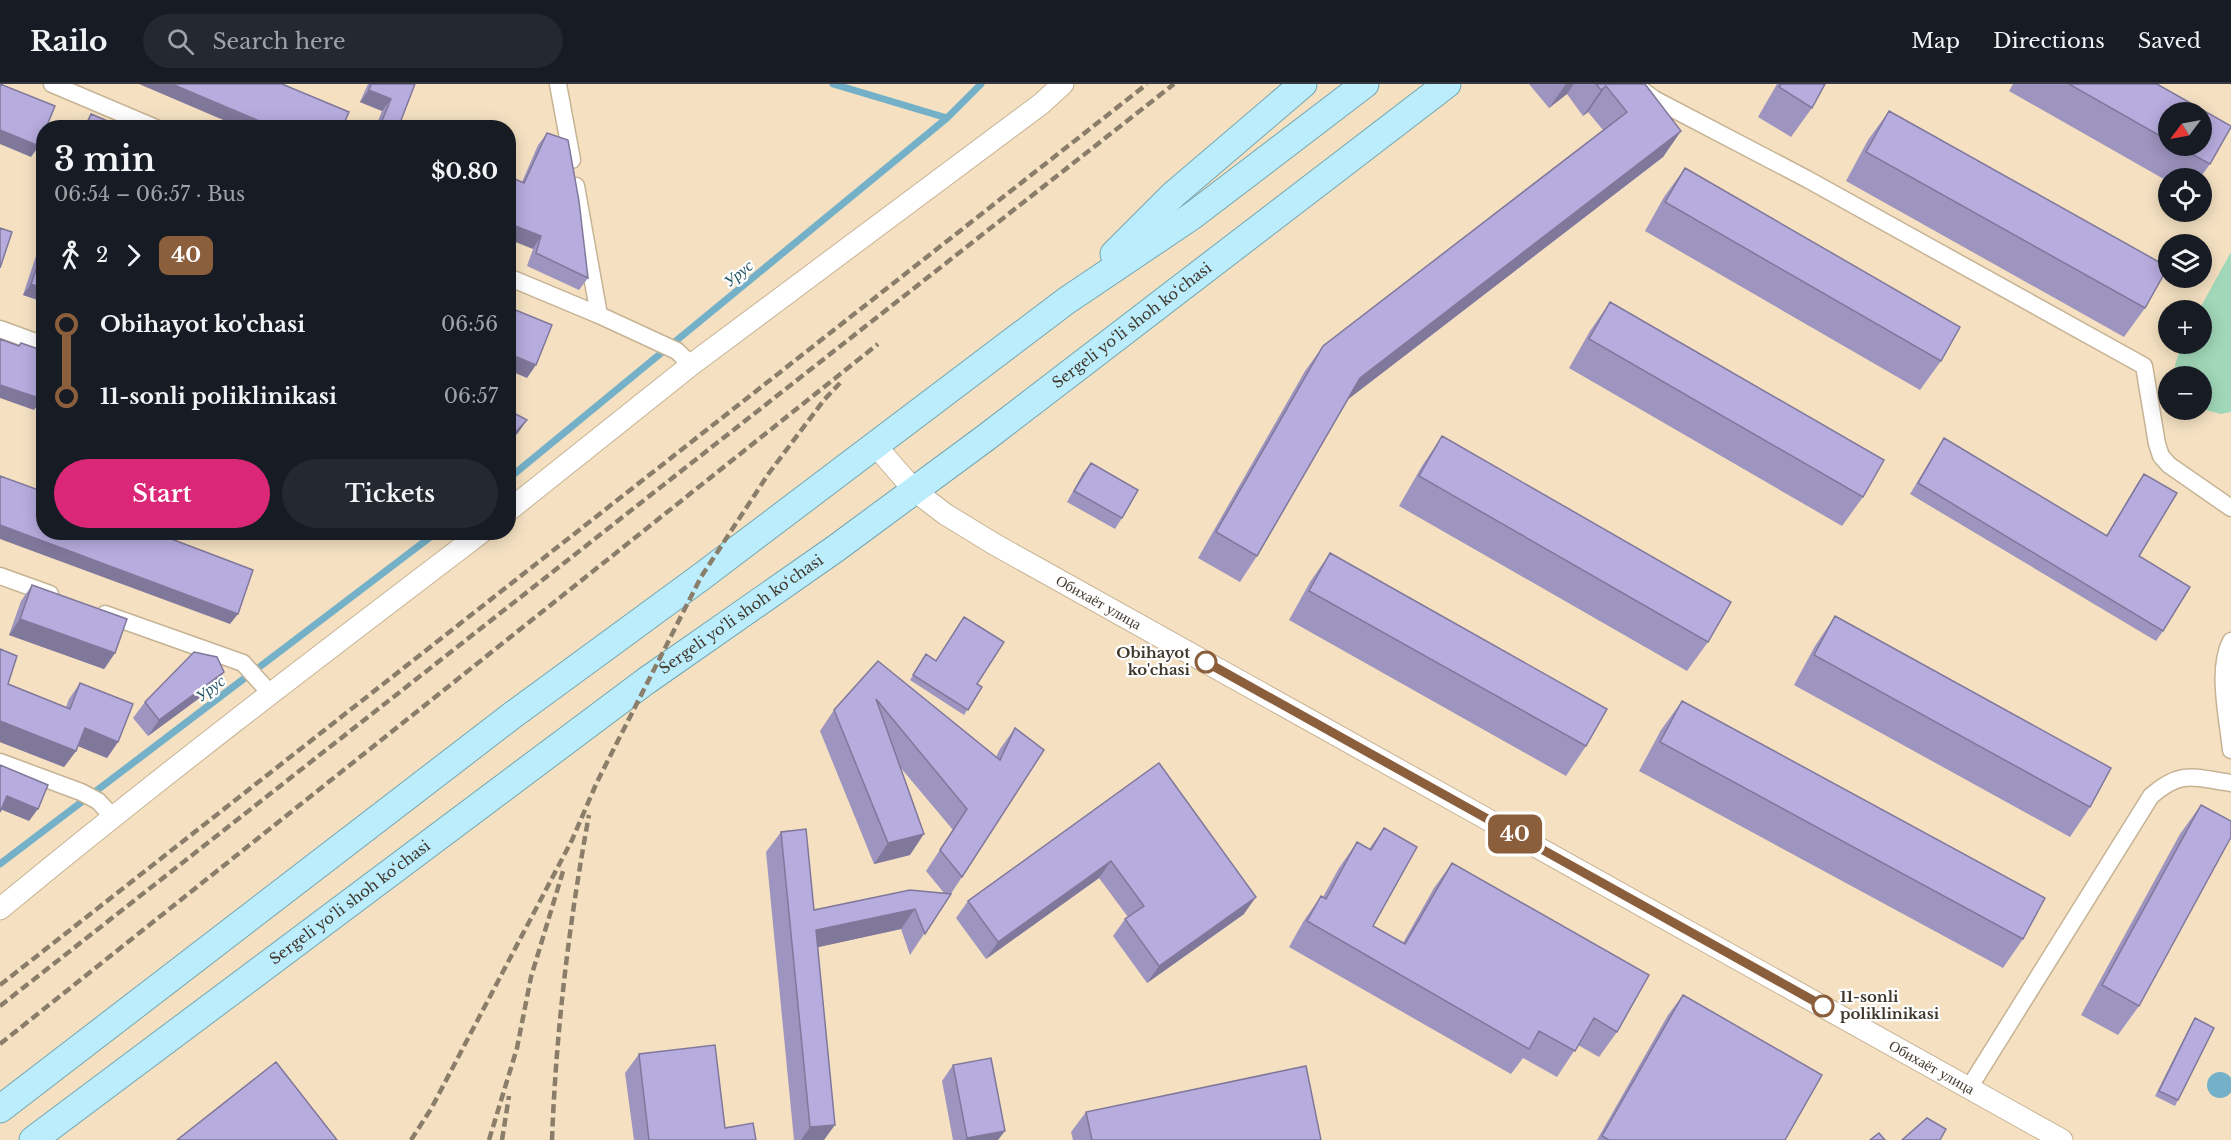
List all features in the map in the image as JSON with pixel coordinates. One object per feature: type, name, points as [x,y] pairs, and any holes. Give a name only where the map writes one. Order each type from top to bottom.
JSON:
[{"type":"main road","points":[[1066,301],[1173,195],[1303,84]]},
{"type":"main road","points":[[0,1109],[514,714],[701,577],[1066,301],[1192,216],[1365,84]]},
{"type":"main road","name":"Sergeli yo‘li shoh ko‘chasi","points":[[33,1140],[646,681],[915,491],[1447,84]]},
{"type":"street","points":[[52,84],[137,120]]},
{"type":"street","points":[[558,84],[599,315]]},
{"type":"street","points":[[516,505],[684,358],[1028,114],[1063,84]]},
{"type":"street","points":[[1634,84],[1654,99],[1807,179],[2144,366],[2161,456],[2169,465],[2231,508]]},
{"type":"street","points":[[516,280],[599,315],[684,358]]},
{"type":"street","points":[[0,329],[36,342]]},
{"type":"street","name":"Обихаёт улица","points":[[875,445],[915,491],[976,533],[2062,1140]]},
{"type":"street","points":[[0,909],[105,809],[270,693],[471,540]]},
{"type":"street","points":[[0,576],[66,600]]},
{"type":"street","points":[[88,608],[243,663],[270,693]]},
{"type":"street","points":[[2231,642],[2227,650],[2224,679],[2231,750]]},
{"type":"street","points":[[0,762],[81,792],[105,809]]},
{"type":"street","points":[[1969,1088],[2151,796],[2170,781],[2183,777],[2231,783]]},
{"type":"green space","points":[[2231,252],[2231,412],[2221,414],[2212,412],[2212,366],[2175,365],[2179,354],[2212,354],[2212,300],[2205,300]]},
{"type":"water","points":[[2220,1072],[2232,1080],[2232,1090],[2229,1094],[2220,1098],[2211,1094],[2207,1085],[2211,1076]]},
{"type":"building","points":[[0,84],[55,106],[49,120],[36,120],[36,145],[0,130]]},
{"type":"building","points":[[172,84],[282,84],[349,112],[346,120],[257,120]]},
{"type":"building","points":[[371,84],[415,84],[401,120],[382,120],[391,99],[369,90]]},
{"type":"building","points":[[1596,84],[1645,84],[1681,131],[1360,378],[1257,556],[1216,532],[1323,346],[1627,112],[1606,86],[1601,90]]},
{"type":"building","points":[[1781,84],[1825,84],[1812,108],[1779,87]]},
{"type":"building","points":[[2069,84],[2157,84],[2189,102],[2158,102],[2158,135]]},
{"type":"building","points":[[1889,111],[2158,261],[2158,285],[2145,308],[1866,152]]},
{"type":"building","points":[[91,114],[105,120],[88,120]]},
{"type":"building","points":[[2212,115],[2231,127],[2210,164],[2195,156],[2212,156]]},
{"type":"building","points":[[547,133],[568,140],[579,201],[588,278],[536,253],[541,236],[516,226],[516,180],[524,183]]},
{"type":"building","points":[[1685,168],[1960,327],[1941,361],[1665,202]]},
{"type":"building","points":[[0,228],[12,232],[0,268]]},
{"type":"building","points":[[36,270],[36,286],[31,284]]},
{"type":"building","points":[[1610,302],[1884,460],[1863,497],[1589,339]]},
{"type":"building","points":[[516,310],[552,325],[536,365],[517,357],[516,360]]},
{"type":"building","points":[[0,339],[19,346],[21,343],[36,348],[36,397],[0,385]]},
{"type":"building","points":[[516,414],[527,420],[516,432]]},
{"type":"building","points":[[1442,436],[1731,602],[1708,642],[1419,476]]},
{"type":"building","points":[[1944,438],[2107,536],[2144,474],[2177,493],[2139,556],[2190,587],[2163,631],[1918,483]]},
{"type":"building","points":[[1091,463],[1138,490],[1122,518],[1074,491]]},
{"type":"building","points":[[0,476],[36,489],[36,538],[0,525]]},
{"type":"building","points":[[40,540],[174,540],[253,570],[238,614]]},
{"type":"building","points":[[1330,553],[1607,709],[1586,746],[1309,591]]},
{"type":"building","points":[[32,585],[127,619],[115,653],[20,619]]},
{"type":"building","points":[[1835,616],[2111,768],[2090,807],[1814,655]]},
{"type":"building","points":[[964,617],[1004,642],[977,684],[982,687],[968,710],[913,675],[926,654],[936,661]]},
{"type":"building","points":[[0,649],[17,656],[8,684],[70,709],[80,683],[133,704],[118,742],[85,728],[76,751],[0,721]]},
{"type":"building","points":[[194,652],[217,657],[224,672],[159,720],[145,702]]},
{"type":"building","points":[[878,661],[1000,760],[1015,728],[1044,750],[962,877],[940,850],[967,809],[876,699],[924,834],[888,843],[834,710]]},
{"type":"building","points":[[1682,701],[2045,898],[2023,939],[1660,742]]},
{"type":"building","points":[[1159,763],[1256,897],[1159,966],[1125,919],[1144,906],[1111,861],[998,942],[968,901]]},
{"type":"building","points":[[0,765],[48,785],[38,809],[7,796],[0,812]]},
{"type":"building","points":[[2201,805],[2231,821],[2231,837],[2139,1006],[2102,985]]},
{"type":"building","points":[[1384,828],[1417,847],[1373,926],[1405,944],[1452,863],[1649,975],[1617,1032],[1594,1018],[1575,1051],[1539,1031],[1529,1049],[1307,921],[1321,896],[1326,899],[1357,842],[1371,850]]},
{"type":"building","points":[[806,829],[814,910],[910,890],[951,894],[925,934],[915,909],[816,930],[835,1125],[810,1127],[781,832]]},
{"type":"building","points":[[1683,995],[1822,1075],[1785,1140],[1609,1140],[1602,1136]]},
{"type":"building","points":[[2195,1018],[2214,1028],[2178,1100],[2159,1091]]},
{"type":"building","points":[[715,1045],[725,1128],[753,1123],[756,1140],[649,1140],[639,1054]]},
{"type":"building","points":[[991,1058],[1005,1131],[967,1138],[953,1065]]},
{"type":"building","points":[[276,1062],[337,1140],[177,1140]]},
{"type":"building","points":[[1306,1066],[1321,1140],[1092,1140],[1086,1112]]},
{"type":"building","points":[[1927,1118],[1946,1129],[1940,1140],[1902,1140]]},
{"type":"building","points":[[1879,1133],[1885,1140],[1870,1140]]},
{"type":"waterway","points":[[833,84],[947,118]]},
{"type":"waterway","name":"Урус","points":[[516,472],[947,118],[981,84]]},
{"type":"waterway","name":"Урус","points":[[0,864],[426,540]]},
{"type":"railway","points":[[0,985],[1147,84]]},
{"type":"railway","points":[[0,1006],[1174,84]]},
{"type":"railway","points":[[0,1044],[878,344]]},
{"type":"railway","points":[[411,1140],[431,1109],[572,840],[597,782],[701,577],[769,473],[824,400],[840,383]]},
{"type":"railway","points":[[552,1140],[564,977],[589,815]]},
{"type":"railway","points":[[489,1140],[517,1048],[531,977],[564,868]]},
{"type":"railway","points":[[502,1140],[509,1096]]},
{"type":"bus line","name":"40","points":[[1206,662],[1823,1006]]},
{"type":"place","name":"Obihayot ko'chasi","points":[[1206,662]]},
{"type":"place","name":"11-sonli poliklinikasi","points":[[1823,1006]]}]
